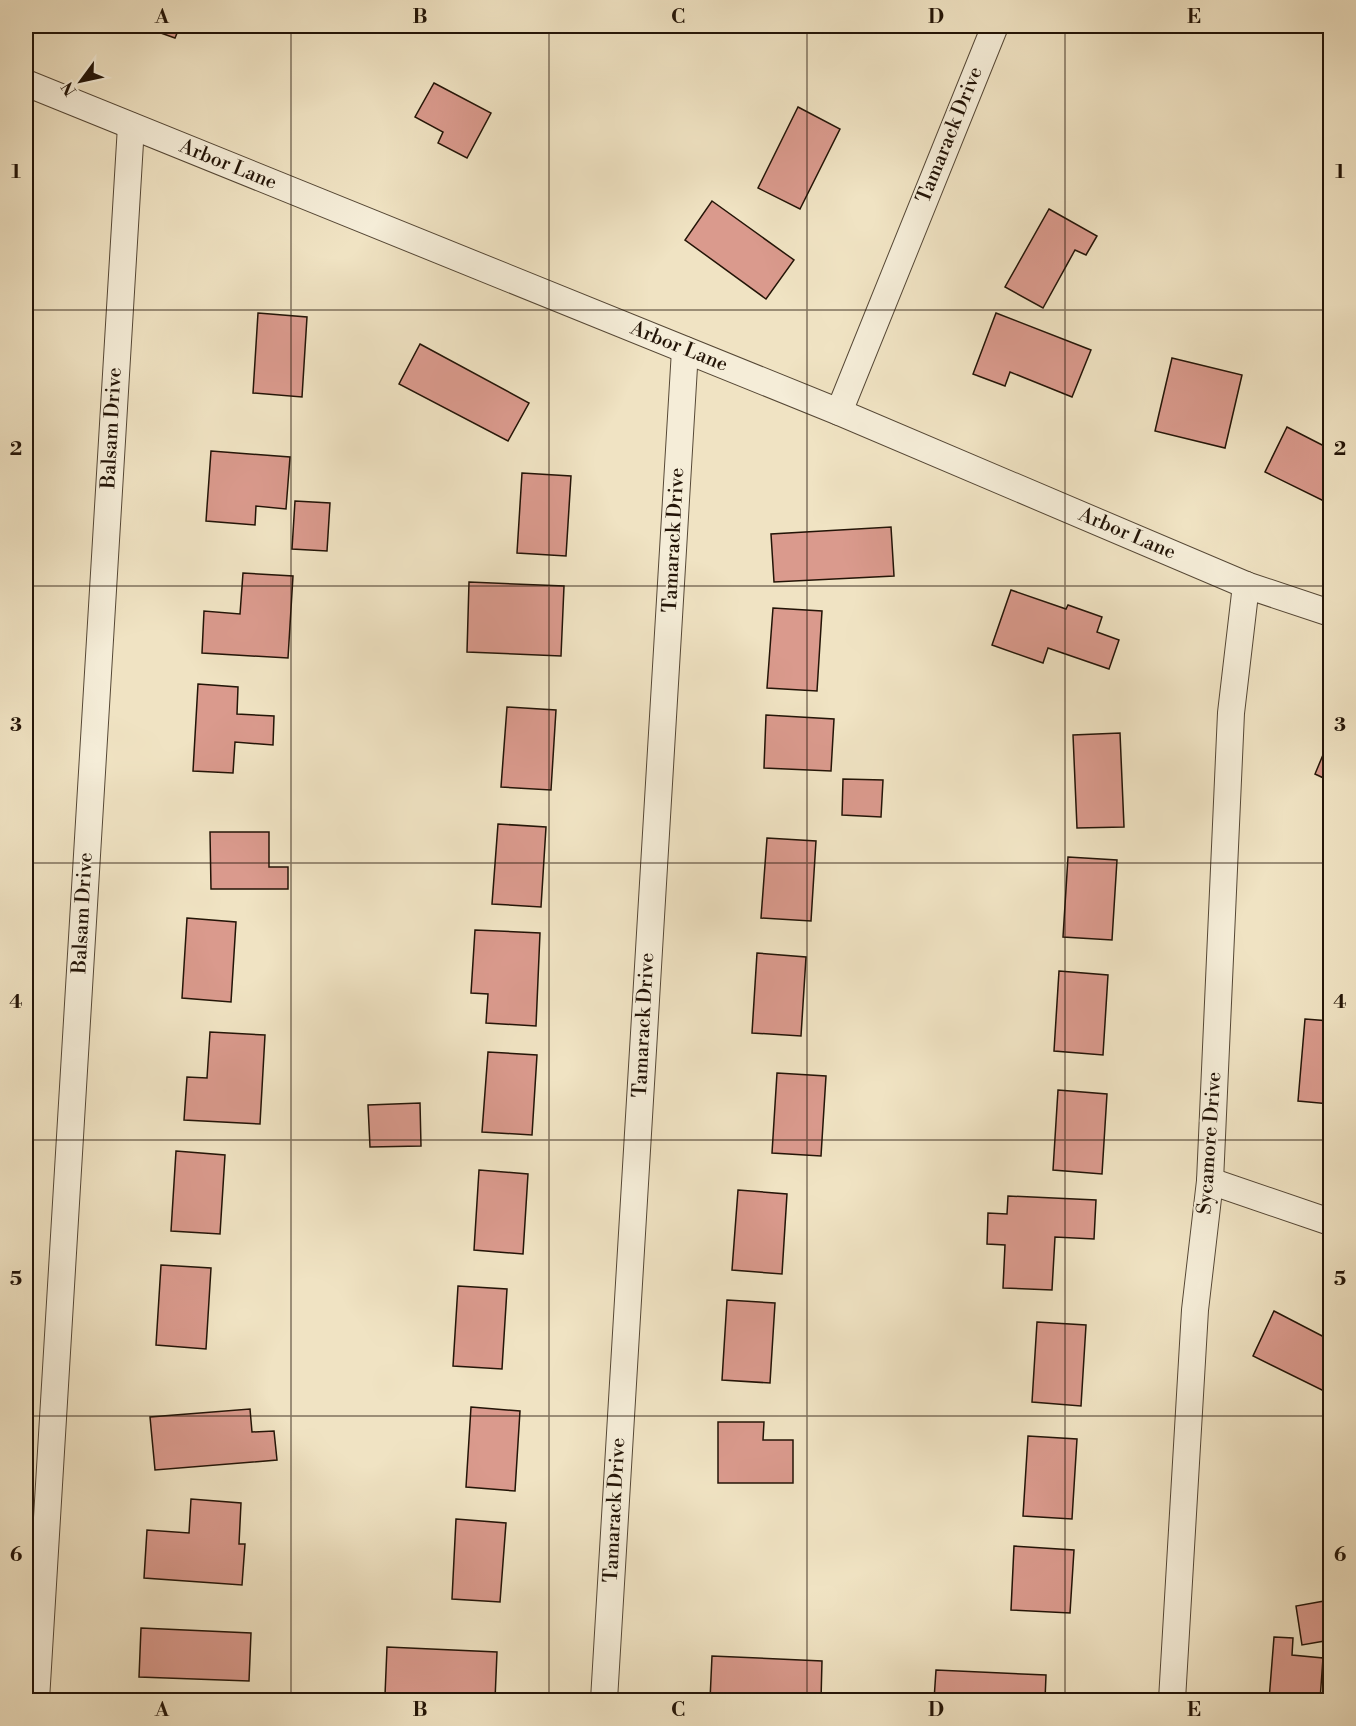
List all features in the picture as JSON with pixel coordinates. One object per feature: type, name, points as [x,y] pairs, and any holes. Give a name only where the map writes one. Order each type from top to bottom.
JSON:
[{"type":"street","name":"Tamarack Drive","points":[[839,412],[995,26]]},
{"type":"street","name":"Arbor Lane","points":[[26,83],[839,412],[1246,585],[1330,613]]},
{"type":"street","name":"Balsam Drive","points":[[36,1701],[130,126]]},
{"type":"street","name":"Tamarack Drive","points":[[604,1701],[685,350]]},
{"type":"street","name":"Sycamore Drive","points":[[1172,1701],[1196,1310],[1210,1181],[1231,713],[1246,585]]},
{"type":"street","points":[[1210,1181],[1330,1222]]},
{"type":"building","points":[[141,26],[180,26],[175,38]]},
{"type":"building","points":[[434,83],[491,113],[467,158],[438,143],[443,132],[415,117]]},
{"type":"building","points":[[798,107],[840,129],[800,209],[758,188]]},
{"type":"building","points":[[712,201],[794,260],[766,299],[685,240]]},
{"type":"building","points":[[1049,209],[1097,236],[1086,255],[1075,250],[1043,308],[1005,287]]},
{"type":"building","points":[[258,313],[307,317],[302,397],[253,393]]},
{"type":"building","points":[[996,313],[1091,350],[1072,397],[1010,372],[1005,386],[973,374]]},
{"type":"building","points":[[420,344],[529,403],[508,441],[399,384]]},
{"type":"building","points":[[1172,358],[1242,375],[1225,448],[1155,431]]},
{"type":"building","points":[[1287,427],[1330,449],[1330,504],[1265,472]]},
{"type":"building","points":[[211,451],[290,457],[286,509],[256,506],[255,525],[206,521]]},
{"type":"building","points":[[522,473],[571,476],[566,556],[517,553]]},
{"type":"building","points":[[295,501],[330,503],[327,551],[292,549]]},
{"type":"building","points":[[891,527],[894,576],[774,582],[771,534]]},
{"type":"building","points":[[243,573],[293,576],[288,658],[202,653],[204,611],[240,614]]},
{"type":"building","points":[[469,582],[564,586],[561,656],[467,652]]},
{"type":"building","points":[[1011,590],[1066,609],[1068,605],[1102,617],[1097,632],[1119,640],[1109,669],[1048,648],[1043,663],[992,645]]},
{"type":"building","points":[[773,608],[822,611],[817,691],[767,688]]},
{"type":"building","points":[[198,684],[238,687],[237,714],[274,716],[273,745],[235,742],[233,773],[193,771]]},
{"type":"building","points":[[507,707],[556,710],[551,790],[501,787]]},
{"type":"building","points":[[766,715],[834,719],[831,771],[764,768]]},
{"type":"building","points":[[1120,733],[1124,827],[1077,828],[1073,735]]},
{"type":"building","points":[[1330,738],[1330,781],[1315,774]]},
{"type":"building","points":[[843,779],[883,780],[881,817],[842,815]]},
{"type":"building","points":[[498,824],[546,827],[541,907],[492,904]]},
{"type":"building","points":[[210,832],[269,832],[269,867],[288,867],[288,889],[211,889]]},
{"type":"building","points":[[767,838],[816,841],[811,921],[761,918]]},
{"type":"building","points":[[1068,857],[1117,860],[1112,940],[1063,937]]},
{"type":"building","points":[[187,918],[236,922],[231,1002],[182,998]]},
{"type":"building","points":[[475,930],[540,933],[536,1026],[486,1023],[488,994],[471,993]]},
{"type":"building","points":[[757,953],[806,957],[801,1036],[752,1033]]},
{"type":"building","points":[[1059,971],[1108,975],[1103,1055],[1054,1051]]},
{"type":"building","points":[[1305,1019],[1330,1021],[1330,1104],[1298,1101]]},
{"type":"building","points":[[210,1032],[265,1035],[260,1124],[184,1120],[187,1077],[207,1078]]},
{"type":"building","points":[[488,1052],[537,1055],[532,1135],[482,1132]]},
{"type":"building","points":[[777,1073],[826,1076],[821,1156],[772,1153]]},
{"type":"building","points":[[1058,1090],[1107,1094],[1102,1174],[1053,1170]]},
{"type":"building","points":[[420,1103],[421,1146],[370,1147],[368,1105]]},
{"type":"building","points":[[176,1151],[225,1155],[220,1234],[171,1231]]},
{"type":"building","points":[[479,1170],[528,1174],[523,1254],[474,1250]]},
{"type":"building","points":[[738,1190],[787,1194],[782,1274],[732,1270]]},
{"type":"building","points":[[1008,1196],[1096,1200],[1094,1239],[1055,1237],[1052,1290],[1003,1288],[1005,1245],[987,1244],[988,1213],[1007,1214]]},
{"type":"building","points":[[161,1265],[211,1268],[206,1349],[156,1345]]},
{"type":"building","points":[[458,1286],[507,1289],[502,1369],[453,1366]]},
{"type":"building","points":[[727,1300],[775,1303],[770,1383],[722,1380]]},
{"type":"building","points":[[1274,1311],[1330,1340],[1330,1378],[1324,1391],[1253,1356]]},
{"type":"building","points":[[1037,1322],[1086,1325],[1081,1406],[1032,1402]]},
{"type":"building","points":[[471,1407],[520,1411],[515,1491],[466,1487]]},
{"type":"building","points":[[250,1409],[252,1432],[274,1431],[277,1460],[155,1470],[150,1417]]},
{"type":"building","points":[[718,1422],[764,1422],[763,1440],[793,1440],[793,1483],[718,1483]]},
{"type":"building","points":[[1028,1436],[1077,1439],[1072,1519],[1023,1516]]},
{"type":"building","points":[[191,1499],[241,1503],[239,1544],[245,1544],[242,1585],[144,1578],[147,1530],[189,1533]]},
{"type":"building","points":[[456,1519],[506,1523],[500,1602],[452,1599]]},
{"type":"building","points":[[1014,1546],[1074,1550],[1070,1613],[1011,1610]]},
{"type":"building","points":[[1330,1600],[1330,1640],[1302,1645],[1296,1606]]},
{"type":"building","points":[[141,1628],[251,1633],[249,1681],[139,1677]]},
{"type":"building","points":[[1274,1637],[1293,1638],[1292,1655],[1323,1658],[1320,1700],[1269,1700]]},
{"type":"building","points":[[387,1647],[497,1652],[495,1700],[385,1695]]},
{"type":"building","points":[[712,1656],[822,1661],[821,1700],[710,1700]]},
{"type":"building","points":[[936,1670],[1046,1675],[1045,1700],[934,1700]]}]
